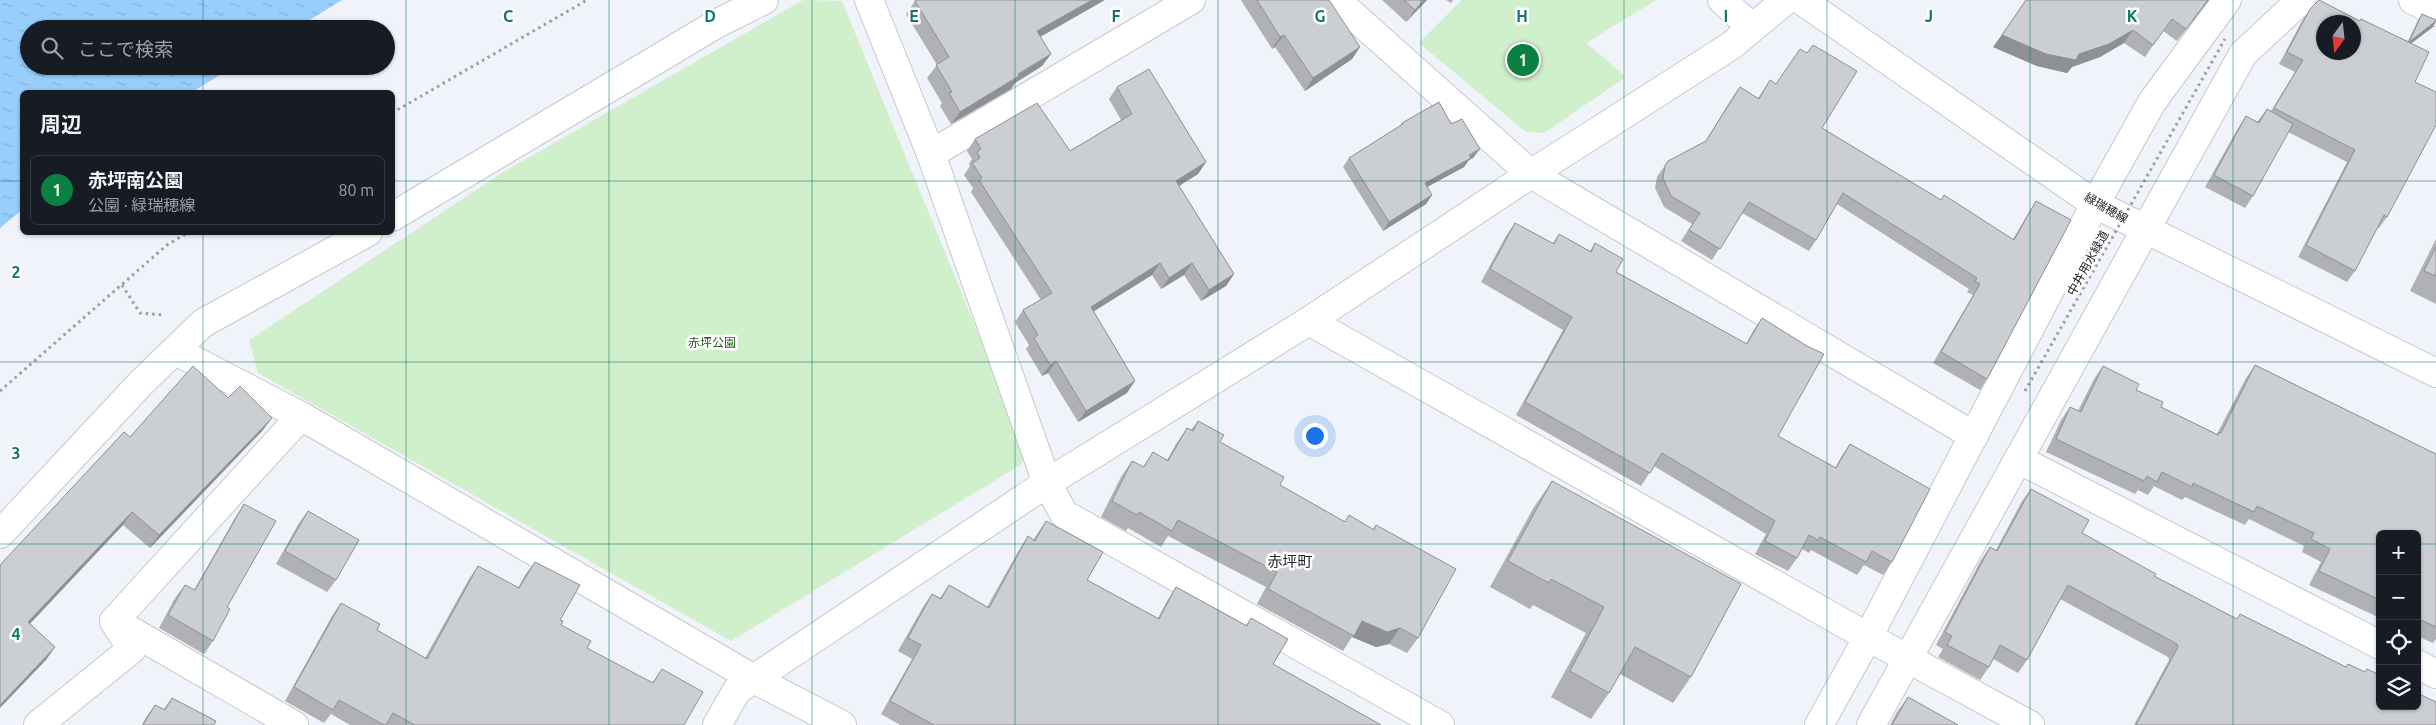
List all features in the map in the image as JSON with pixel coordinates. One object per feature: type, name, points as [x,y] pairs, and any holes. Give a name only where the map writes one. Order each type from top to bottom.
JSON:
[{"type":"street","points":[[395,216],[718,22],[764,0]]},
{"type":"street","points":[[869,0],[931,154],[1047,482],[1064,514],[1440,725]]},
{"type":"street","points":[[931,154],[1191,0]]},
{"type":"street","points":[[1336,0],[1530,174],[1974,436]]},
{"type":"street","points":[[1722,0],[1752,28]]},
{"type":"street","points":[[717,725],[737,690],[1047,482],[1309,321],[1530,174],[1732,45],[1786,0]]},
{"type":"street","name":"緑瑞穂線","points":[[1801,0],[2095,204],[2436,372]]},
{"type":"street","points":[[1819,725],[1868,638],[2095,204],[2152,102],[2227,0]]},
{"type":"street","points":[[1871,725],[2243,54],[2301,0]]},
{"type":"street","points":[[2413,0],[2436,12]]},
{"type":"street","points":[[0,534],[141,383],[203,323],[363,235]]},
{"type":"street","points":[[1309,321],[1868,638],[1907,657],[2030,725]]},
{"type":"street","points":[[176,350],[301,416],[754,679],[842,725]]},
{"type":"street","points":[[114,621],[301,416]]},
{"type":"street","points":[[2018,459],[2376,643]]},
{"type":"street","points":[[38,725],[132,649],[114,621]]},
{"type":"street","points":[[114,621],[294,725]]},
{"type":"street","points":[[2419,665],[2436,674]]},
{"type":"path","points":[[395,112],[587,0]]},
{"type":"path","name":"中井用水緑道","points":[[2026,392],[2225,39]]},
{"type":"path","points":[[0,391],[168,245],[184,235]]},
{"type":"path","points":[[122,285],[140,313],[178,316],[203,323]]},
{"type":"green space","name":"赤坪公園","points":[[803,0],[842,1],[1025,448],[1022,464],[731,641],[258,373],[249,340],[502,173]]},
{"type":"green space","points":[[1462,0],[1656,0],[1586,43],[1626,77],[1544,133],[1526,132],[1419,43]]},
{"type":"water","points":[[0,0],[342,0],[310,20],[20,20],[20,75],[220,75],[195,90],[20,90],[20,212],[0,228]]},
{"type":"building","points":[[1092,0],[1037,31],[1051,54],[960,112],[949,93],[952,92],[936,65],[949,57],[915,1]]},
{"type":"building","points":[[1257,0],[1329,0],[1360,47],[1313,78],[1284,35],[1280,37]]},
{"type":"building","points":[[1404,0],[1424,0],[1415,10]]},
{"type":"building","points":[[2026,0],[2208,0],[2186,29],[2172,19],[2153,45],[2133,30],[2109,44],[2079,54],[2076,60],[2046,54],[2002,35]]},
{"type":"building","points":[[2319,0],[2348,15],[2316,15],[2316,60],[2361,60],[2361,19],[2429,52],[2415,82],[2436,92],[2436,125],[2387,217],[2384,215],[2355,271],[2306,245],[2355,150],[2274,108],[2303,60],[2287,52],[2310,9]]},
{"type":"building","points":[[2422,14],[2436,21],[2409,42]]},
{"type":"building","points":[[1813,45],[1857,71],[1822,128],[1941,200],[1944,195],[2014,240],[2036,201],[2071,220],[1987,379],[1941,352],[1980,284],[1975,281],[1977,278],[1843,193],[1816,240],[1749,202],[1720,249],[1689,230],[1700,213],[1671,196],[1663,178],[1668,161],[1706,141],[1740,87],[1759,99],[1770,80],[1776,84],[1800,49],[1807,53]]},
{"type":"building","points":[[1149,69],[1206,162],[1176,181],[1234,274],[1209,290],[1192,263],[1169,278],[1160,263],[1091,307],[1135,381],[1086,411],[1056,361],[1050,365],[1034,338],[1038,335],[1023,310],[1052,293],[979,180],[982,178],[972,163],[980,158],[977,152],[981,149],[975,139],[1037,103],[1070,151],[1132,114],[1117,87]]},
{"type":"building","points":[[1439,102],[1451,124],[1462,119],[1480,149],[1469,155],[1471,158],[1425,183],[1432,195],[1389,222],[1349,158],[1402,123]]},
{"type":"building","points":[[2267,109],[2293,124],[2253,196],[2214,175],[2246,116],[2259,123]]},
{"type":"building","points":[[1515,223],[1554,244],[1559,234],[1591,252],[1595,243],[1623,259],[1616,272],[1747,344],[1762,318],[1807,346],[1824,354],[1778,436],[1836,468],[1850,444],[1930,489],[1892,562],[1872,551],[1866,562],[1820,537],[1818,540],[1809,535],[1797,558],[1765,541],[1775,521],[1662,453],[1650,473],[1525,402],[1572,317],[1490,269]]},
{"type":"building","points":[[2436,247],[2436,276],[2424,271]]},
{"type":"building","points":[[2255,365],[2436,454],[2436,627],[2421,620],[2421,530],[2376,530],[2376,598],[2319,571],[2330,549],[2311,539],[2314,533],[2257,506],[2254,512],[2193,483],[2192,487],[2162,472],[2157,482],[2147,476],[2144,481],[2056,439],[2070,407],[2081,412],[2103,366],[2139,384],[2136,390],[2163,402],[2161,407],[2218,435],[2219,432],[2221,433]]},
{"type":"building","points":[[193,366],[228,398],[240,386],[272,418],[159,535],[132,512],[28,622],[55,647],[0,705],[0,565],[124,432],[130,437]]},
{"type":"building","points":[[1198,421],[1224,435],[1220,442],[1284,477],[1280,485],[1345,522],[1349,515],[1374,530],[1376,525],[1456,569],[1418,638],[1400,628],[1387,632],[1362,621],[1354,636],[1268,589],[1277,572],[1178,520],[1172,531],[1139,512],[1137,515],[1112,501],[1132,461],[1144,467],[1153,452],[1168,461],[1187,428],[1193,431]]},
{"type":"building","points":[[1552,481],[1741,584],[1691,677],[1635,647],[1609,693],[1570,671],[1604,607],[1551,579],[1549,583],[1508,561]]},
{"type":"building","points":[[2031,489],[2089,520],[2082,533],[2156,574],[2154,576],[2237,619],[2240,614],[2346,667],[2348,664],[2365,672],[2367,669],[2376,673],[2376,710],[2421,710],[2421,695],[2436,702],[2436,725],[2136,725],[2178,647],[2177,644],[2068,585],[2027,660],[2000,645],[1989,667],[1947,645],[1952,636],[1945,632],[1990,547],[1997,551]]},
{"type":"building","points":[[244,504],[276,521],[227,607],[230,609],[213,641],[168,615],[185,585],[195,590]]},
{"type":"building","points":[[308,511],[359,540],[336,580],[285,551]]},
{"type":"building","points":[[1046,521],[1103,552],[1087,580],[1159,619],[1176,587],[1247,626],[1251,618],[1288,639],[1273,664],[1381,725],[934,725],[890,701],[921,645],[908,638],[932,594],[941,599],[949,585],[989,608],[1028,536],[1035,541]]},
{"type":"building","points":[[535,562],[580,585],[560,620],[563,621],[561,625],[591,641],[587,648],[653,683],[662,669],[703,692],[684,725],[415,725],[393,713],[386,725],[384,725],[339,700],[333,710],[294,687],[341,603],[380,624],[377,630],[427,659],[478,566],[519,588]]},
{"type":"building","points":[[1908,697],[1958,725],[1892,725]]},
{"type":"building","points":[[172,698],[216,721],[214,725],[143,725],[155,705],[165,710]]},
{"type":"place","name":"赤坪南公園","points":[[1523,60]]},
{"type":"district","name":"赤坪町","points":[[1290,562]]}]
